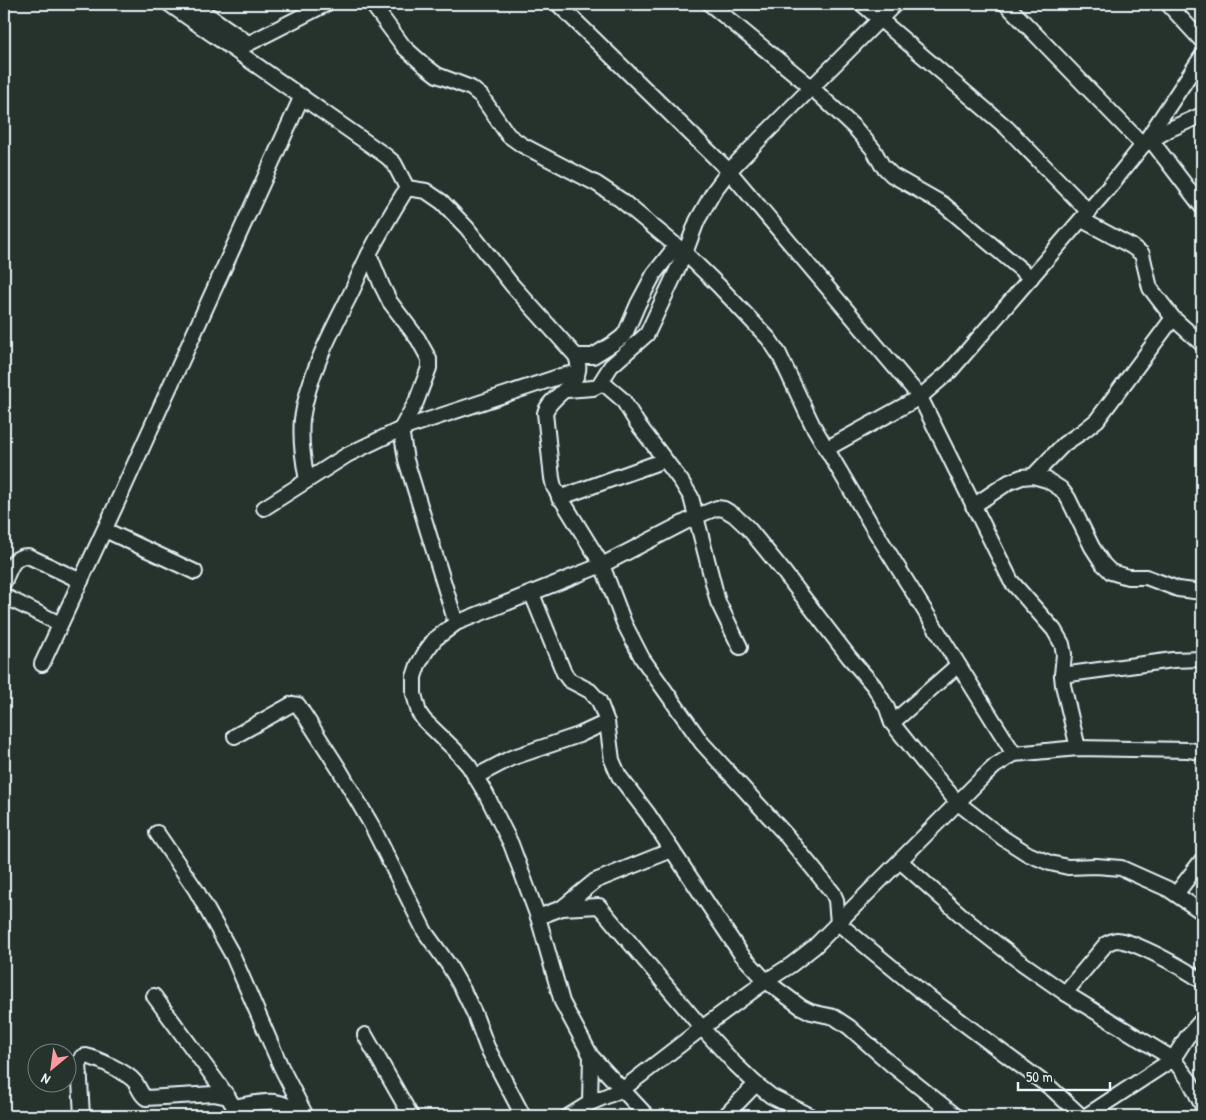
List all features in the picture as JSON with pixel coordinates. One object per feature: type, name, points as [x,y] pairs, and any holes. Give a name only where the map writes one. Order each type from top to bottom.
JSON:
[{"type":"street","points":[[169,4],[386,156],[394,163],[407,188]]},
{"type":"street","points":[[192,4],[248,43]]},
{"type":"street","points":[[236,50],[310,7],[326,4]]},
{"type":"street","points":[[372,4],[404,47],[424,65],[437,75],[472,88],[481,96],[508,135],[536,153],[597,184],[621,200],[681,249],[769,339],[779,354],[799,401],[826,448],[1014,754]]},
{"type":"street","points":[[558,4],[728,171],[920,397],[1011,581],[1054,630],[1062,644],[1064,654],[1062,675],[1078,748]]},
{"type":"street","points":[[710,4],[811,87],[855,128],[873,149],[882,165],[892,175],[943,204],[1031,278]]},
{"type":"street","points":[[862,4],[1007,128],[1086,216],[1142,254],[1150,288],[1173,318],[1202,344]]},
{"type":"street","points":[[567,390],[593,388],[602,382],[611,366],[646,334],[681,249],[714,190],[728,171],[895,4]]},
{"type":"street","points":[[1006,4],[1147,142],[1202,207]]},
{"type":"street","points":[[1168,4],[1202,41]]},
{"type":"street","points":[[826,448],[920,397],[950,371],[1086,216],[1147,142],[1202,56]]},
{"type":"street","points":[[42,664],[302,96]]},
{"type":"street","points":[[1147,142],[1170,129],[1202,115]]},
{"type":"street","points":[[307,480],[301,442],[306,400],[328,340],[369,254],[407,188]]},
{"type":"street","points":[[407,188],[426,191],[442,202],[467,228],[517,292],[576,356],[579,362],[577,373],[567,390],[551,402],[545,413],[552,478],[559,498],[602,565],[624,623],[642,658],[702,743],[784,834],[832,893],[836,900],[838,923],[923,993],[1052,1089],[1081,1116]]},
{"type":"street","points":[[576,356],[593,356],[622,337],[654,274],[681,249]]},
{"type":"street","points":[[369,254],[390,302],[418,339],[429,359],[429,368],[416,402],[401,429],[406,460],[456,623]]},
{"type":"street","points":[[1033,476],[1064,444],[1097,420],[1173,318]]},
{"type":"street","points":[[264,508],[357,450],[401,429],[555,378],[577,373]]},
{"type":"street","points":[[602,382],[622,400],[681,481],[691,498],[718,602],[740,647]]},
{"type":"street","points":[[559,498],[665,460]]},
{"type":"street","points":[[973,506],[1009,482],[1022,477],[1033,476],[1047,480],[1061,488],[1068,498],[1092,547],[1103,564],[1111,572],[1128,577],[1146,577],[1178,589],[1202,592]]},
{"type":"street","points":[[647,1116],[591,1056],[562,1002],[538,917],[511,844],[486,794],[475,777],[455,750],[419,713],[414,694],[414,677],[426,651],[435,639],[456,623],[602,565],[697,516],[717,508],[734,515],[748,528],[874,686],[887,708],[892,723],[958,803],[1003,838],[1028,854],[1050,863],[1068,867],[1096,866],[1121,868],[1176,894],[1202,912]]},
{"type":"street","points":[[104,530],[195,572]]},
{"type":"street","points":[[4,582],[15,560],[20,556],[28,556],[81,581]]},
{"type":"street","points":[[532,594],[564,673],[569,680],[596,696],[607,722],[612,760],[619,776],[672,850],[741,954],[766,981],[801,1007],[811,1012],[834,1017],[850,1026],[892,1065],[956,1116]]},
{"type":"street","points":[[4,595],[60,624]]},
{"type":"street","points":[[1062,675],[1173,660],[1202,659]]},
{"type":"street","points":[[892,723],[958,665]]},
{"type":"street","points":[[235,736],[292,704],[298,705],[339,769],[426,932],[463,990],[475,1015],[487,1048],[523,1116]]},
{"type":"street","points":[[475,777],[511,758],[579,735],[607,722]]},
{"type":"street","points":[[569,1116],[590,1103],[623,1089],[702,1028],[806,953],[995,766],[1014,754],[1078,748],[1188,750],[1202,752]]},
{"type":"street","points":[[157,833],[196,890],[234,956],[281,1067],[306,1116]]},
{"type":"street","points":[[562,908],[595,881],[672,850]]},
{"type":"street","points":[[1176,894],[1202,860]]},
{"type":"street","points":[[900,861],[970,923],[1065,993],[1173,1059],[1190,1080],[1202,1105]]},
{"type":"street","points":[[538,917],[562,908],[599,906],[702,1028],[756,1084],[771,1096],[811,1116]]},
{"type":"street","points":[[1065,993],[1106,944],[1115,939],[1128,942],[1177,965],[1202,981]]},
{"type":"street","points":[[154,996],[233,1107]]},
{"type":"street","points":[[1086,1116],[1173,1059],[1187,1037],[1202,1020]]},
{"type":"street","points":[[365,1035],[411,1116]]},
{"type":"street","points":[[82,1116],[79,1063],[82,1057],[86,1056],[127,1075],[134,1080],[142,1096],[146,1098],[214,1094],[233,1107],[271,1100],[292,1106],[306,1116]]},
{"type":"street","points":[[590,1103],[591,1056]]},
{"type":"street","points":[[725,1116],[756,1084]]}]
